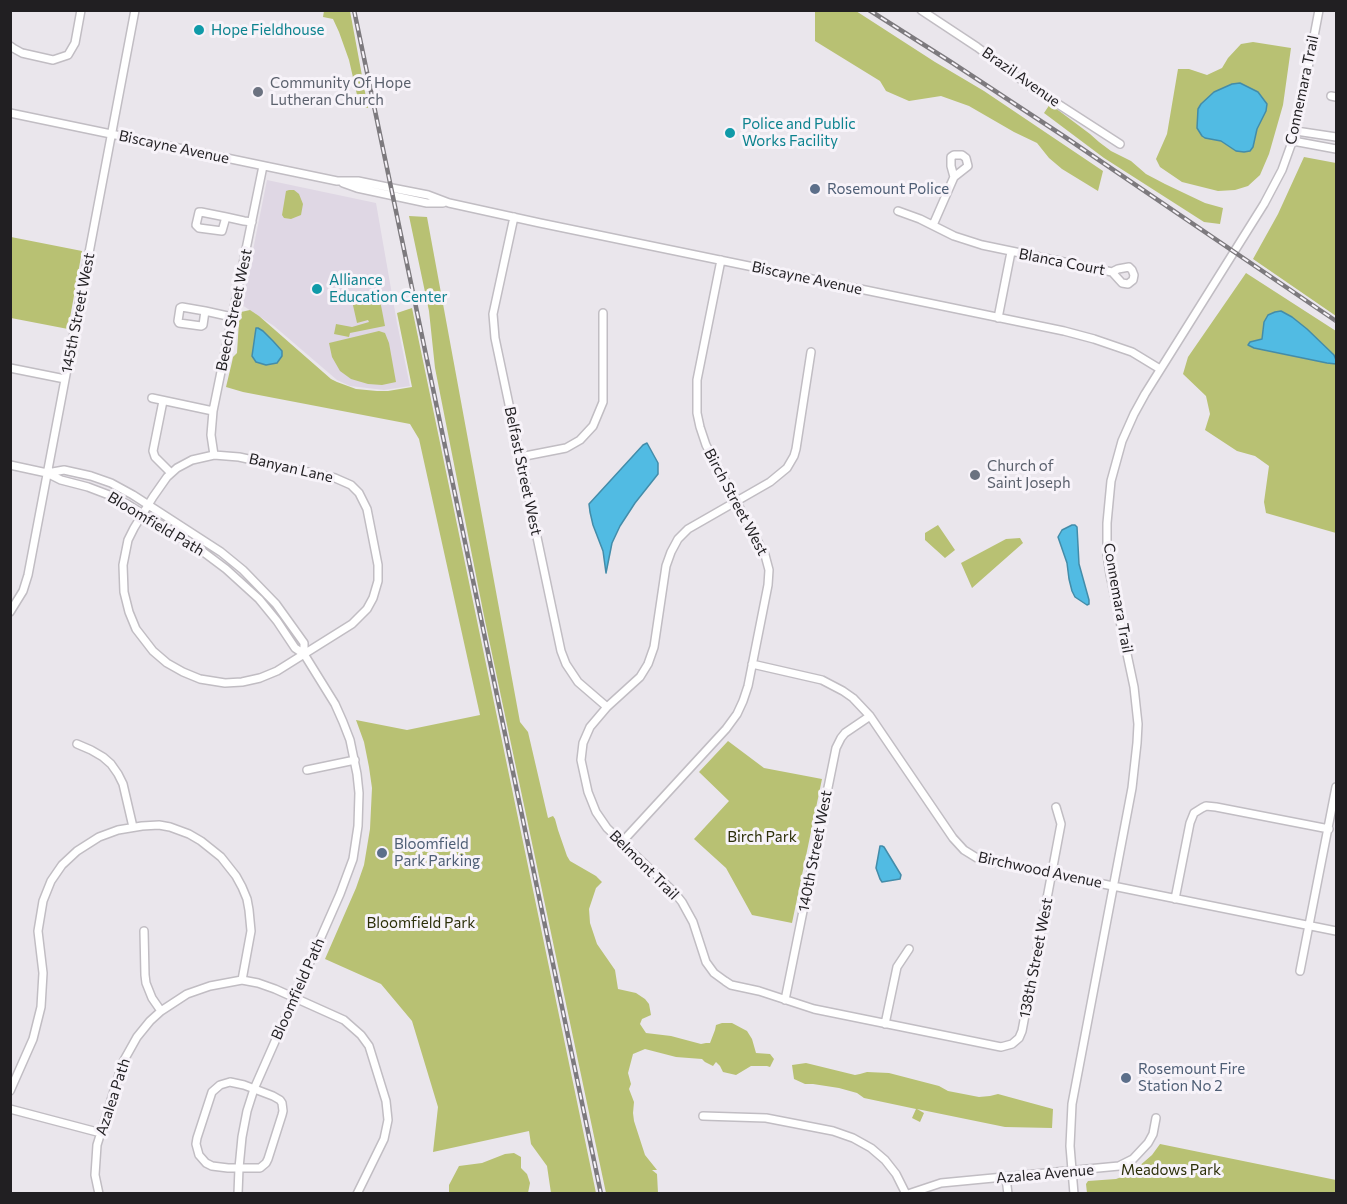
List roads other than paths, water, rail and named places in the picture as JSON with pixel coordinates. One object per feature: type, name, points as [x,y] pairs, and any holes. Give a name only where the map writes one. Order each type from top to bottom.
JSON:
[{"type":"street","points":[[10,46],[22,53],[53,60],[68,56],[75,43],[81,10]]},
{"type":"street","name":"145th Street West","points":[[10,612],[22,591],[28,574],[135,10]]},
{"type":"street","name":"Brazil Avenue","points":[[921,10],[1027,84],[1120,144]]},
{"type":"street","name":"Connemara Trail","points":[[1074,1194],[1070,1146],[1072,1104],[1136,764],[1138,724],[1134,687],[1107,554],[1109,494],[1117,457],[1144,394],[1282,170],[1296,131],[1319,10]]},
{"type":"street","name":"Biscayne Avenue","points":[[10,113],[338,181],[358,181],[428,195],[449,203],[1094,339],[1132,352],[1160,369]]},
{"type":"street","points":[[1296,131],[1336,137]]},
{"type":"street","points":[[1293,141],[1336,148]]},
{"type":"street","name":"Beech Street West","points":[[214,455],[211,435],[213,411],[263,166]]},
{"type":"street","points":[[933,225],[954,177]]},
{"type":"street","name":"Blanca Court","points":[[898,211],[964,240],[1112,272]]},
{"type":"street","points":[[226,217],[252,222]]},
{"type":"street","name":"Belfast Street West","points":[[514,217],[495,304],[493,322],[495,338],[558,643],[563,658],[578,682],[608,707]]},
{"type":"street","points":[[998,318],[1011,252]]},
{"type":"street","name":"Birch Street West","points":[[622,842],[733,722],[743,701],[768,585],[768,563],[762,548],[706,445],[696,406],[698,371],[722,260]]},
{"type":"street","points":[[205,311],[232,317]]},
{"type":"street","points":[[520,457],[566,448],[579,440],[593,426],[603,402],[603,313]]},
{"type":"street","name":"Belmont Trail","points":[[811,352],[794,456],[787,468],[777,477],[688,529],[674,546],[668,559],[654,647],[648,664],[640,676],[588,730],[583,743],[582,760],[588,792],[596,812],[607,828],[682,902],[693,922],[703,956],[714,973],[731,985],[759,991],[814,1009],[1001,1047],[1009,1046],[1016,1041]]},
{"type":"street","points":[[10,368],[66,379]]},
{"type":"street","points":[[152,398],[213,411]]},
{"type":"street","points":[[163,400],[153,451],[155,457],[171,473]]},
{"type":"street","name":"Banyan Lane","points":[[226,454],[341,479],[356,489],[365,503],[378,565],[374,594],[367,609],[352,624],[269,675],[235,683],[216,682],[191,676],[159,657],[146,644],[136,628],[129,612],[122,574],[131,534],[164,481],[171,473],[192,460],[214,455],[226,454]]},
{"type":"street","points":[[10,465],[47,473]]},
{"type":"street","name":"Bloomfield Path","points":[[47,473],[63,470],[98,478],[119,487],[221,552],[252,578],[285,615],[304,643],[304,654]]},
{"type":"street","name":"Bloomfield Path","points":[[47,473],[61,480],[102,492],[127,504],[216,561],[237,578],[269,610],[295,648],[304,654],[331,697],[350,740],[358,784],[359,816],[350,868],[254,1089],[245,1123],[238,1194]]},
{"type":"street","name":"Birchwood Avenue","points":[[752,664],[810,677],[832,685],[853,698],[870,716],[953,838],[964,850],[977,858],[1336,931]]},
{"type":"street","name":"140th Street West","points":[[785,1000],[836,748],[845,733],[870,716]]},
{"type":"street","points":[[77,744],[103,757],[118,774],[123,784],[133,827]]},
{"type":"street","points":[[307,770],[355,760]]},
{"type":"street","points":[[1300,971],[1336,787]]},
{"type":"street","points":[[1175,899],[1190,823],[1194,813],[1206,806],[1329,829]]},
{"type":"street","name":"138th Street West","points":[[1016,1041],[1022,1031],[1062,824],[1056,807]]},
{"type":"street","points":[[10,1091],[33,1039],[41,1007],[43,973],[38,931],[40,910],[47,890],[56,872],[70,857],[99,837],[133,827],[159,825],[189,834],[211,849],[229,866],[247,899],[250,920],[242,980]]},
{"type":"street","points":[[144,931],[144,975],[152,998],[161,1011]]},
{"type":"street","points":[[885,1024],[897,967],[909,949]]},
{"type":"street","name":"Azalea Path","points":[[99,1194],[95,1175],[97,1145],[127,1054],[143,1029],[161,1011],[195,990],[242,980],[258,983],[330,1013],[351,1025],[361,1035],[372,1053],[386,1101],[388,1120],[384,1139],[357,1194]]},
{"type":"street","points":[[230,1082],[254,1089],[280,1100],[283,1106],[266,1163],[260,1168],[218,1167],[206,1163],[199,1155],[196,1144],[211,1096],[216,1088],[230,1082]]},
{"type":"street","points":[[10,1109],[101,1133]]},
{"type":"street","points":[[703,1116],[765,1118],[853,1137],[885,1160],[907,1194]]},
{"type":"street","name":"Azalea Avenue","points":[[907,1194],[937,1184],[1114,1167],[1128,1162],[1148,1143],[1153,1134],[1156,1118]]},
{"type":"street","points":[[1006,1178],[1008,1194]]},
{"type":"water","points":[[1240,83],[1258,92],[1267,104],[1253,147],[1250,151],[1244,152],[1236,151],[1221,141],[1205,138],[1197,128],[1198,109],[1201,104],[1214,92]]},
{"type":"water","points":[[1281,311],[1307,329],[1334,355],[1336,364],[1248,345],[1250,342],[1262,339],[1264,322],[1268,315]]},
{"type":"water","points":[[256,328],[263,331],[282,351],[282,356],[277,363],[266,365],[256,362],[252,356]]},
{"type":"water","points":[[647,443],[658,463],[658,474],[620,526],[612,543],[606,573],[603,551],[593,525],[589,504]]},
{"type":"water","points":[[1072,525],[1077,527],[1079,564],[1089,600],[1087,605],[1075,597],[1072,591],[1067,563],[1058,537],[1062,530]]},
{"type":"water","points":[[880,846],[884,847],[901,875],[900,879],[882,882],[880,879],[876,868]]},
{"type":"railway","points":[[354,10],[601,1194]]},
{"type":"railway","points":[[869,10],[1065,137],[1336,321]]},
{"type":"place","name":"Hope Fieldhouse","points":[[199,30]]},
{"type":"place","name":"Community Of Hope Lutheran Church","points":[[258,92]]},
{"type":"place","name":"Police and Public Works Facility","points":[[730,133]]},
{"type":"place","name":"Rosemount Police","points":[[815,189]]},
{"type":"place","name":"Alliance Education Center","points":[[317,289]]},
{"type":"place","name":"Church of Saint Joseph","points":[[975,475]]},
{"type":"place","name":"Bloomfield Park Parking","points":[[382,853]]},
{"type":"place","name":"Rosemount Fire Station No 2","points":[[1126,1078]]},
{"type":"park label","name":"Birch Park","points":[[762,837]]},
{"type":"park label","name":"Bloomfield Park","points":[[421,923]]},
{"type":"park label","name":"Meadows Park","points":[[1171,1170]]}]
